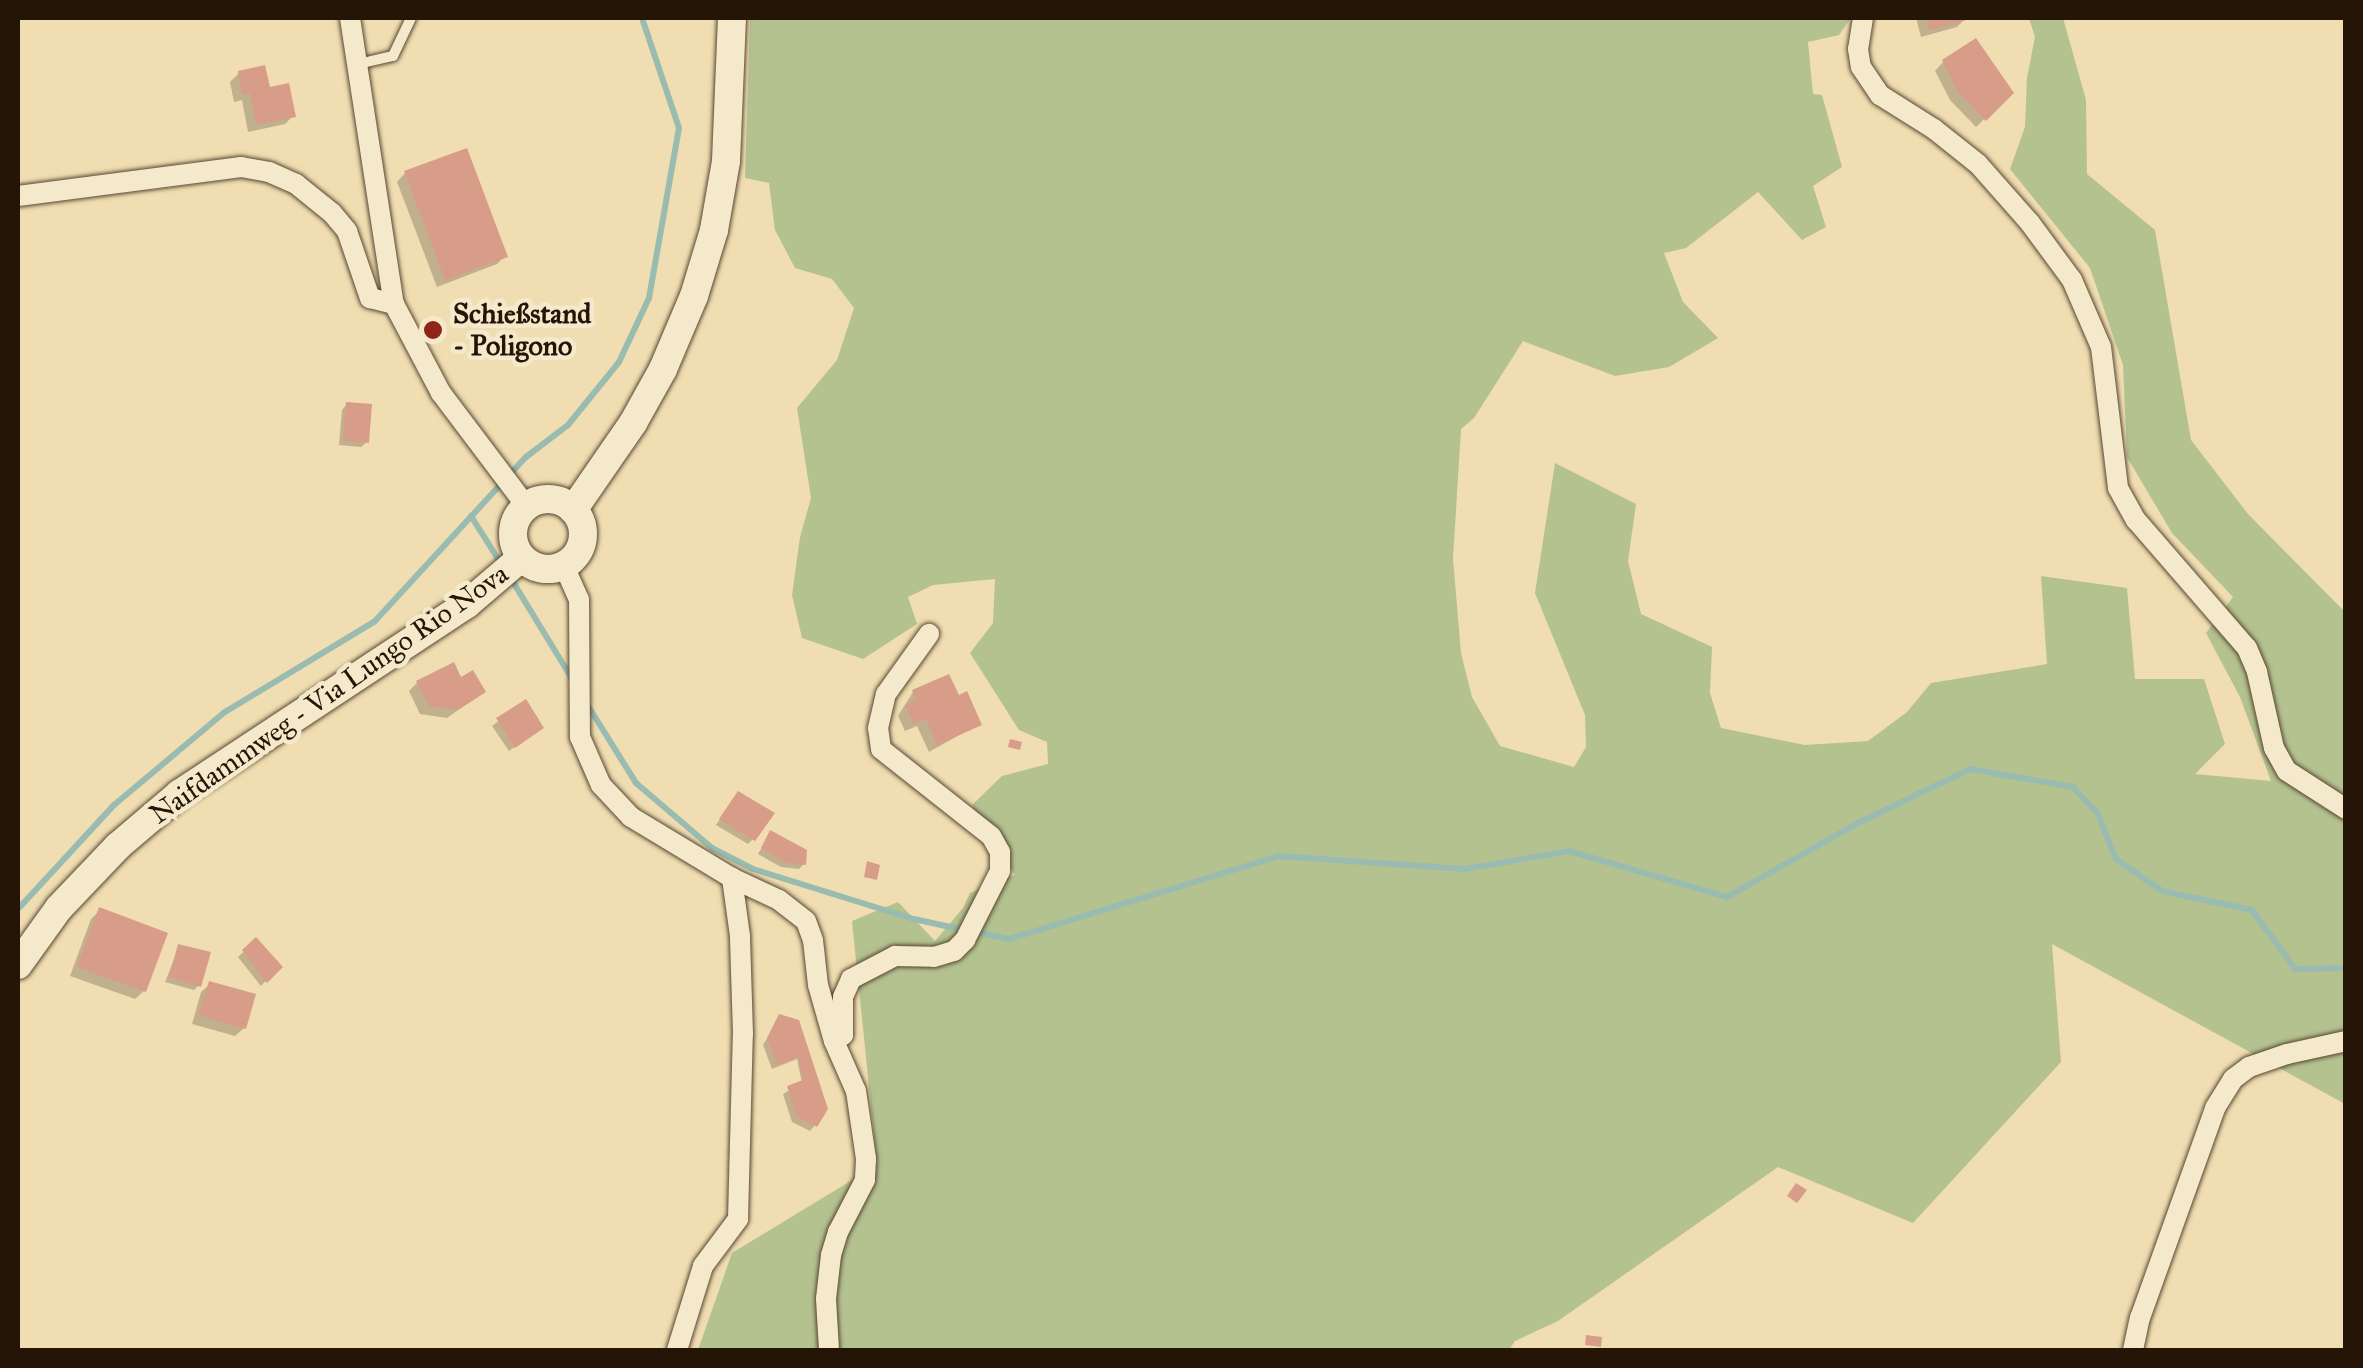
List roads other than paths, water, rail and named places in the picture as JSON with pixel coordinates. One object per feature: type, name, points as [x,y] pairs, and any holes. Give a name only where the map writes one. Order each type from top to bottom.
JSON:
[{"type":"main road","points":[[573,510],[633,423],[663,370],[694,296],[714,230],[726,161],[732,18]]},
{"type":"main road","points":[[520,497],[546,499],[573,510],[580,519],[582,540],[564,566],[511,568],[513,525],[520,497]]},
{"type":"main road","name":"Naifdammweg - Via Lungo Rio Nova","points":[[18,965],[59,908],[118,846],[178,794],[511,568]]},
{"type":"street","points":[[350,18],[394,304],[441,392],[520,497]]},
{"type":"street","points":[[1863,18],[1858,49],[1861,67],[1880,96],[1934,129],[1978,164],[2030,223],[2072,280],[2101,348],[2118,488],[2136,520],[2246,648],[2257,672],[2274,748],[2287,771],[2346,809]]},
{"type":"street","points":[[18,196],[241,168],[269,172],[296,184],[332,214],[347,231],[370,298],[394,304]]},
{"type":"street","points":[[564,566],[579,599],[580,737],[601,785],[631,817],[732,878],[778,900],[806,922],[834,1041],[856,1091],[866,1159],[866,1180],[838,1232],[832,1255],[826,1299],[829,1350]]},
{"type":"street","points":[[834,1041],[843,1035],[843,997],[851,979],[895,956],[934,957],[954,950],[968,934],[1000,871],[1000,852],[991,836],[918,776],[889,759],[881,748],[878,728],[886,694],[929,634]]},
{"type":"street","points":[[677,1350],[704,1266],[738,1219],[742,1034],[740,936],[732,878]]},
{"type":"street","points":[[2133,1350],[2140,1318],[2215,1108],[2232,1079],[2249,1067],[2286,1054],[2346,1041]]},
{"type":"lane","points":[[358,64],[393,56],[411,18]]},
{"type":"waterway","points":[[18,909],[114,805],[225,712],[375,621],[526,457],[568,425],[619,362],[649,298],[679,128],[642,18]]},
{"type":"waterway","points":[[471,516],[500,562]]},
{"type":"waterway","points":[[510,577],[574,682]]},
{"type":"waterway","points":[[585,701],[636,783],[712,848],[753,869],[914,919],[964,930]]},
{"type":"waterway","points":[[976,932],[1009,939],[1278,856],[1465,869],[1569,851],[1727,897],[1858,823],[1970,769],[2073,787],[2098,814],[2116,859],[2162,891],[2252,910],[2295,969],[2346,968]]},
{"type":"place","name":"Schießstand - Poligono","points":[[433,330]]}]
